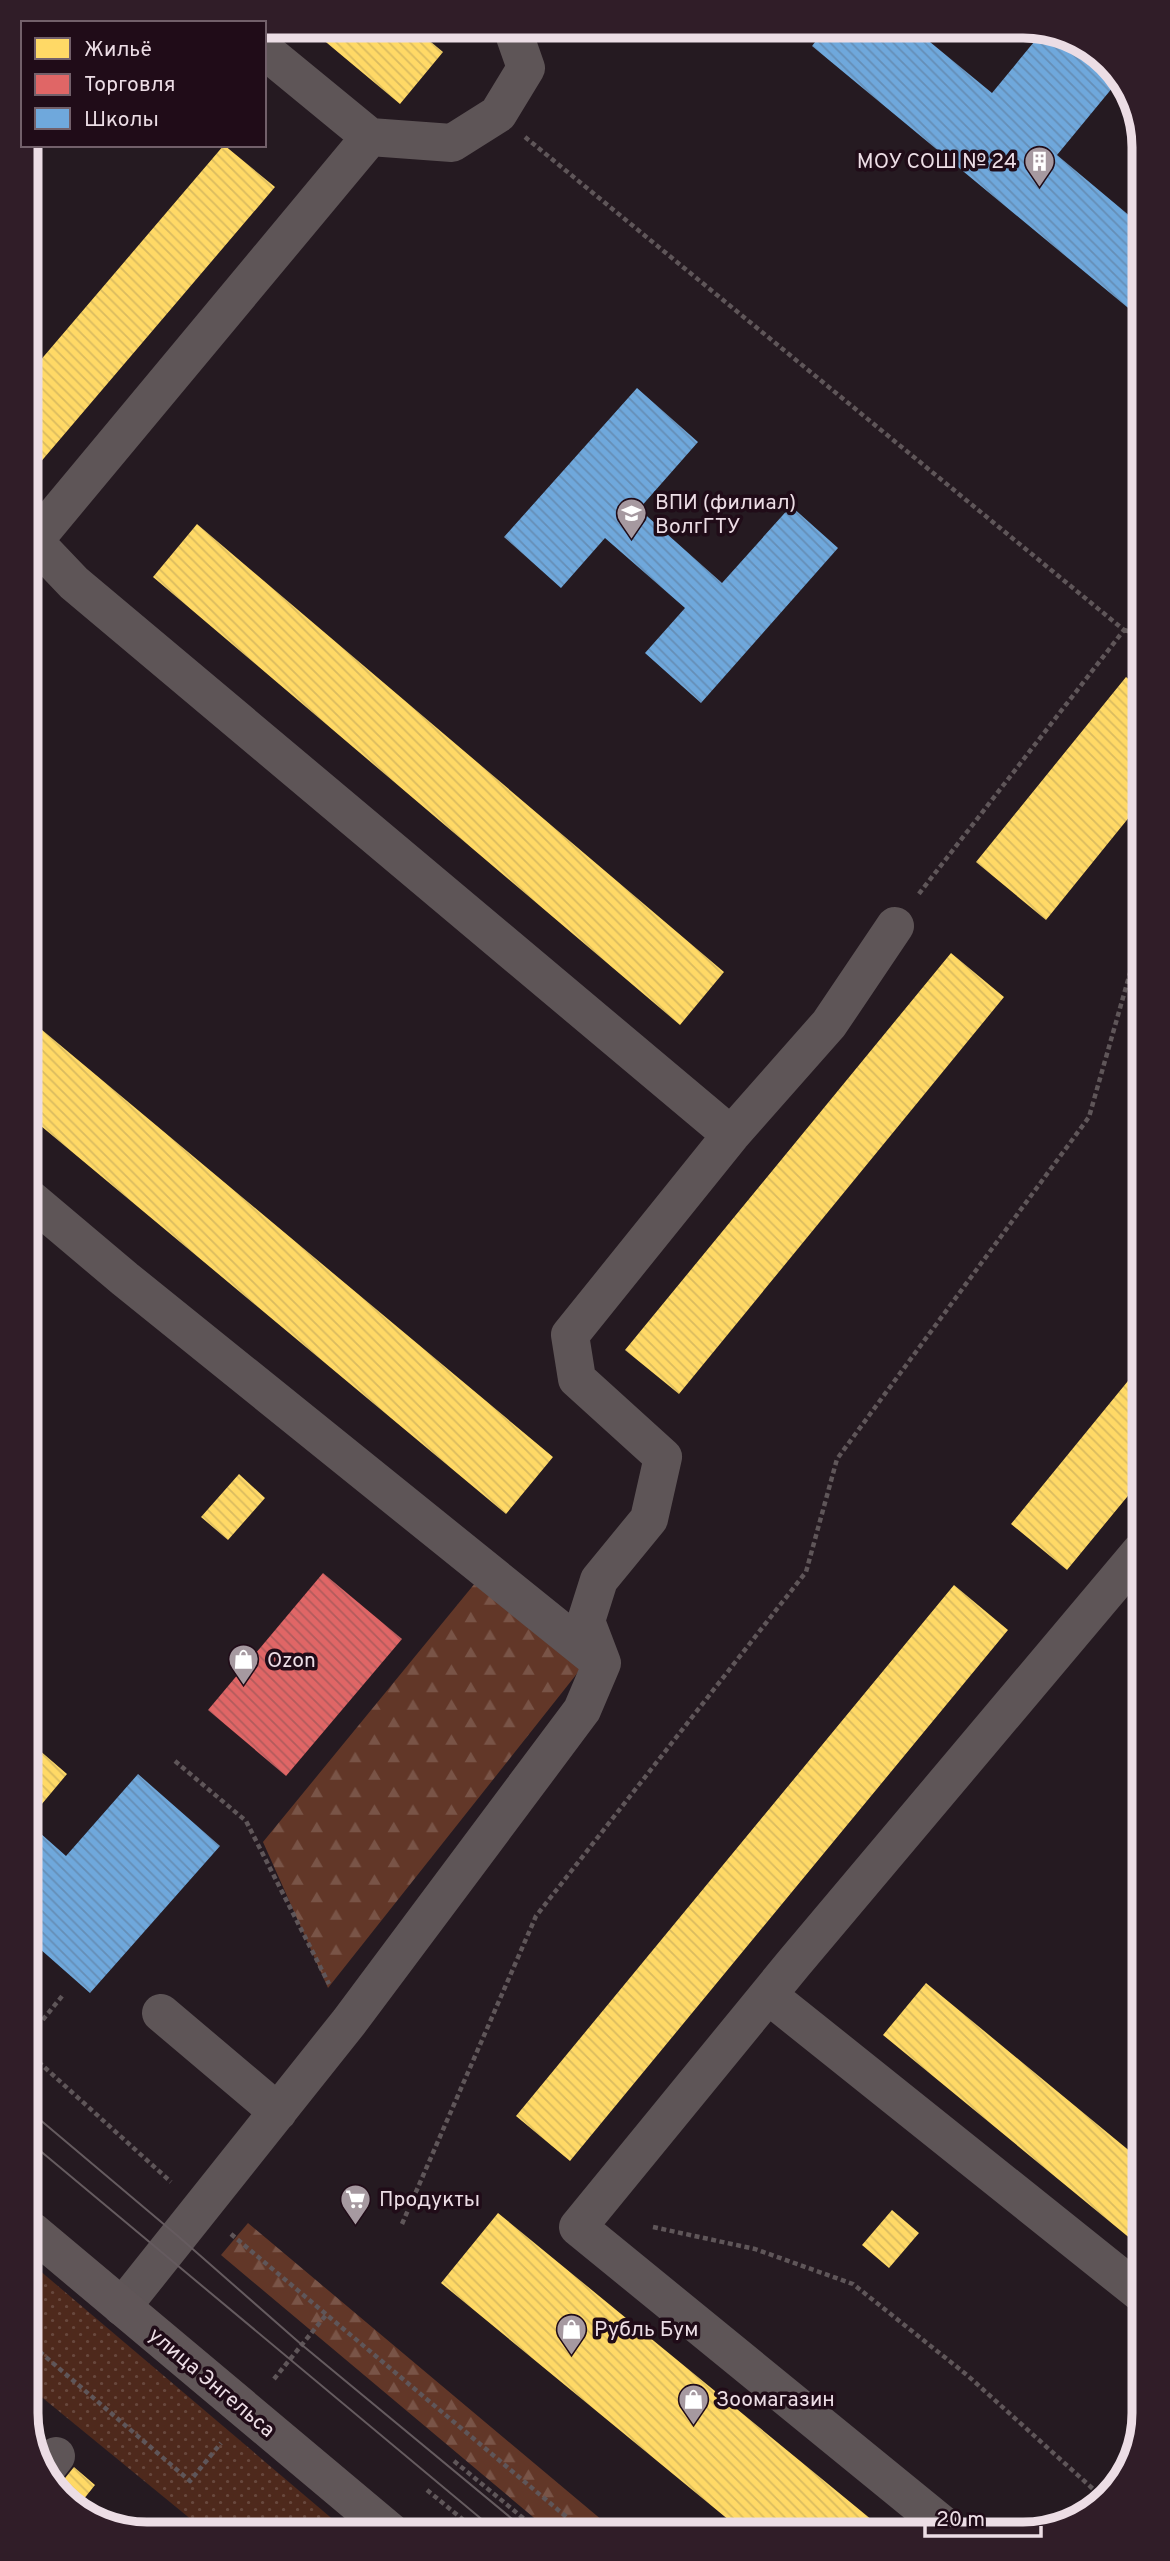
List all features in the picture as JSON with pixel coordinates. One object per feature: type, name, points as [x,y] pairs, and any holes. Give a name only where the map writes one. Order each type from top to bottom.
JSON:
[{"type":"main road","name":"улица Энгельса","points":[[38,2236],[379,2522]]},
{"type":"lane","points":[[266,52],[370,137],[452,143],[498,114],[526,68],[515,38]]},
{"type":"lane","points":[[39,535],[370,137]]},
{"type":"lane","points":[[39,551],[731,1135]]},
{"type":"lane","points":[[122,2307],[349,2022],[582,1710],[601,1663],[586,1621],[599,1580],[649,1519],[663,1457],[577,1379],[570,1335],[731,1135],[829,1024],[895,926]]},
{"type":"lane","points":[[39,1206],[601,1663]]},
{"type":"lane","points":[[939,2522],[578,2227],[768,1995],[1131,1563]]},
{"type":"lane","points":[[768,1995],[1131,2285]]},
{"type":"lane","points":[[162,2013],[278,2112]]},
{"type":"path","points":[[498,114],[1124,631],[1131,632]]},
{"type":"path","points":[[895,926],[1124,631]]},
{"type":"path","points":[[402,2224],[536,1916],[806,1572],[837,1459],[1088,1117],[1131,969]]},
{"type":"path","points":[[175,1761],[246,1821],[349,2022]]},
{"type":"path","points":[[38,2025],[63,1995]]},
{"type":"path","points":[[38,2062],[201,2208],[572,2522]]},
{"type":"path","points":[[653,2227],[755,2249],[853,2284],[967,2375],[1097,2492]]},
{"type":"path","points":[[274,2379],[326,2315]]},
{"type":"path","points":[[38,2350],[190,2481],[221,2443]]},
{"type":"path","points":[[454,2461],[528,2522]]},
{"type":"path","points":[[428,2490],[466,2522]]},
{"type":"shaded area","points":[[38,2269],[336,2522],[194,2522],[38,2394]]},
{"type":"green space","points":[[476,1582],[583,1666],[328,1988],[263,1842]]},
{"type":"green space","points":[[248,2223],[604,2522],[539,2522],[221,2255]]},
{"type":"building: Жильё","points":[[321,38],[427,38],[443,52],[400,104]]},
{"type":"building: Жильё","points":[[222,147],[226,147],[275,187],[39,464],[39,362]]},
{"type":"building: Жильё","points":[[197,524],[724,972],[680,1025],[153,577]]},
{"type":"building: Жильё","points":[[1126,677],[1131,681],[1131,815],[1046,920],[976,862]]},
{"type":"building: Жильё","points":[[951,953],[1004,997],[679,1394],[625,1350]]},
{"type":"building: Жильё","points":[[39,1027],[553,1457],[506,1514],[39,1124]]},
{"type":"building: Жильё","points":[[1131,1377],[1131,1492],[1067,1570],[1011,1524]]},
{"type":"building: Жильё","points":[[239,1474],[265,1498],[228,1540],[201,1517]]},
{"type":"building: Жильё","points":[[954,1585],[1008,1630],[570,2161],[516,2116]]},
{"type":"building: Жильё","points":[[38,1749],[67,1774],[38,1808]]},
{"type":"building: Жильё","points":[[926,1983],[1131,2152],[1131,2239],[883,2035]]},
{"type":"building: Жильё","points":[[892,2210],[919,2233],[889,2268],[862,2245]]},
{"type":"building: Жильё","points":[[498,2213],[874,2522],[731,2522],[441,2283]]},
{"type":"building: Жильё","points":[[74,2467],[95,2485],[83,2500],[63,2481]]},
{"type":"building: Торговля","points":[[323,1573],[402,1639],[286,1776],[208,1710]]},
{"type":"building: Школы","name":"МОУ СОШ № 24","points":[[818,39],[926,39],[992,93],[1036,40],[1057,44],[1089,61],[1113,87],[1057,155],[1131,217],[1131,310],[812,46]]},
{"type":"building: Школы","points":[[637,388],[698,442],[639,509],[722,583],[791,506],[838,548],[701,703],[645,653],[685,608],[605,538],[561,588],[504,537]]},
{"type":"building: Школы","points":[[138,1774],[220,1846],[90,1993],[38,1947],[38,1831],[66,1856]]},
{"type":"tram line","points":[[38,2118],[302,2345],[516,2522]]},
{"type":"tram line","points":[[38,2149],[485,2522]]},
{"type":"place","name":"МОУ СОШ № 24","points":[[1040,188]]},
{"type":"place","name":"ВПИ (филиал) ВолгГТУ","points":[[632,541]]},
{"type":"place","name":"Ozon","points":[[244,1687]]},
{"type":"place","name":"Продукты","points":[[356,2226]]},
{"type":"place","name":"Рубль Бум","points":[[571,2356]]},
{"type":"place","name":"Зоомагазин","points":[[693,2426]]}]
